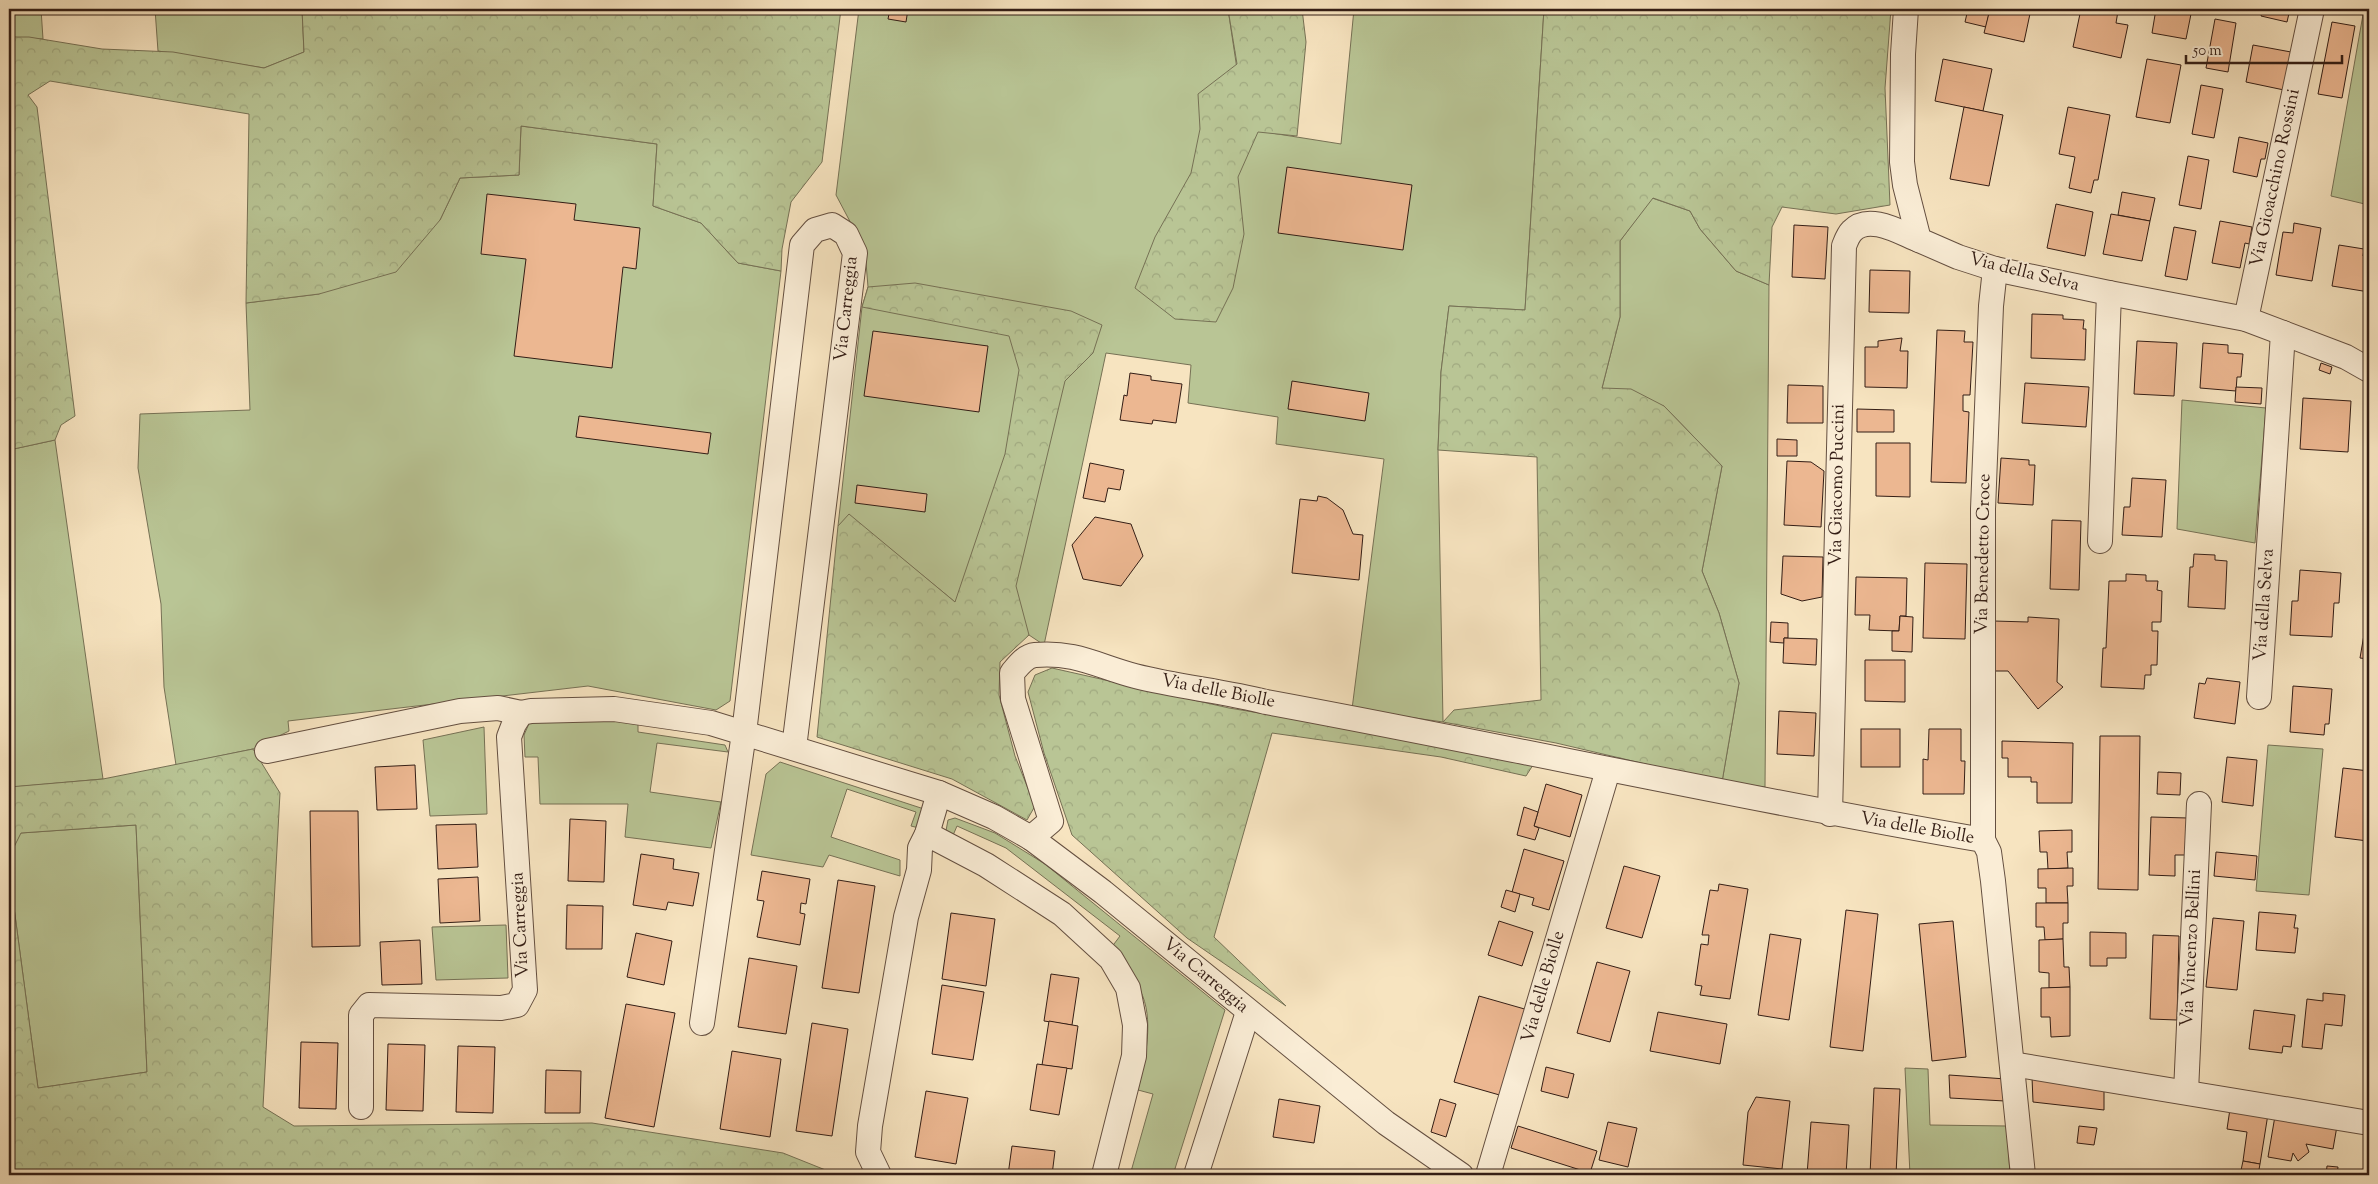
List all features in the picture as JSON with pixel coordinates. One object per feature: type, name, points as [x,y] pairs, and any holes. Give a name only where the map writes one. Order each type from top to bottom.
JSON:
[{"type":"street","points":[[1906,9],[1903,54],[1902,162],[1905,185],[1919,240]]},
{"type":"street","name":"Via Gioacchino Rossini","points":[[2246,318],[2312,9]]},
{"type":"street","name":"Via Giacomo Puccini","points":[[1830,814],[1844,246],[1852,231],[1864,224],[1881,225],[1919,240]]},
{"type":"street","name":"Via Carreggia","points":[[702,1023],[744,733],[802,246],[815,230],[832,225],[846,234],[855,253],[794,748]]},
{"type":"street","name":"Via della Selva","points":[[1919,240],[1995,269],[2109,293],[2246,318],[2346,356],[2369,370]]},
{"type":"street","name":"Via Benedetto Croce","points":[[1983,840],[1983,509],[1991,306],[1995,269]]},
{"type":"street","points":[[2100,541],[2109,293]]},
{"type":"street","name":"Via della Selva","points":[[2259,697],[2283,333]]},
{"type":"street","name":"Via delle Biolle","points":[[1031,838],[1051,820],[1014,700],[1012,673],[1020,662],[1033,655],[1088,659],[1134,676],[1519,749],[1608,770],[1830,814],[1983,840],[1989,852],[2023,1175]]},
{"type":"street","name":"Via Carreggia","points":[[267,751],[460,711],[498,708],[521,713],[614,709],[711,723],[939,793],[994,817],[1031,838],[1103,892],[1386,1123],[1461,1175]]},
{"type":"street","name":"Via Carreggia","points":[[361,1107],[361,1015],[369,1005],[502,1008],[517,1005],[525,990],[509,737],[521,713]]},
{"type":"street","name":"Via delle Biolle","points":[[1488,1175],[1608,770]]},
{"type":"street","points":[[879,1175],[868,1152],[870,1126],[906,917],[920,870],[920,848],[927,834],[939,793]]},
{"type":"street","name":"Via Vincenzo Bellini","points":[[2186,1092],[2199,804]]},
{"type":"street","points":[[927,834],[986,865],[1062,914],[1111,959],[1128,988],[1135,1025],[1134,1056],[1104,1175]]},
{"type":"street","points":[[1196,1175],[1248,1012]]},
{"type":"street","points":[[2012,1064],[2369,1123]]},
{"type":"green space","points":[[9,9],[41,9],[43,39],[9,37]]},
{"type":"green space","points":[[155,9],[302,9],[304,52],[264,68],[158,51]]},
{"type":"green space","points":[[302,9],[841,9],[822,162],[791,202],[782,249],[781,271],[738,263],[701,223],[653,206],[657,144],[521,126],[519,175],[460,178],[440,220],[396,272],[319,294],[246,303],[249,114],[50,81],[28,95],[37,107],[75,416],[61,425],[55,440],[9,450],[9,37],[29,37],[102,49],[173,52],[264,68],[304,52]]},
{"type":"green space","points":[[859,9],[1228,9],[1246,129],[1341,144],[1354,9],[1544,9],[1525,310],[1449,306],[1441,372],[1438,450],[1443,722],[1352,709],[1384,459],[1276,444],[1278,417],[1188,403],[1191,365],[1106,353],[1044,645],[1029,635],[955,602],[849,515],[838,526],[862,307],[868,287],[865,250],[836,195]]},
{"type":"green space","points":[[1228,9],[1302,9],[1306,42],[1297,136],[1258,132],[1238,177],[1244,234],[1233,288],[1216,322],[1175,319],[1135,288],[1155,237],[1191,173],[1200,129],[1198,94],[1237,64]]},
{"type":"green space","points":[[1544,9],[1891,9],[1885,88],[1890,205],[1836,214],[1782,207],[1772,227],[1769,285],[1736,271],[1700,229],[1690,211],[1653,198],[1620,241],[1620,317],[1602,388],[1631,389],[1664,406],[1722,466],[1702,571],[1719,613],[1739,683],[1722,782],[1556,743],[1443,722],[1454,710],[1541,700],[1537,457],[1438,450],[1441,372],[1449,306],[1525,310]]},
{"type":"green space","points":[[2364,9],[2369,9],[2369,205],[2331,196]]},
{"type":"green space","points":[[521,126],[657,144],[653,206],[701,223],[738,263],[781,271],[730,701],[716,710],[588,686],[288,721],[289,731],[253,749],[176,765],[164,687],[161,604],[138,468],[140,414],[250,410],[246,303],[319,294],[440,220],[460,178],[519,175]]},
{"type":"green space","points":[[1652,198],[1690,211],[1700,229],[1736,271],[1769,285],[1765,787],[1722,782],[1739,683],[1719,613],[1702,571],[1722,466],[1664,406],[1602,388],[1620,317],[1620,241]]},
{"type":"green space","points":[[915,283],[1071,311],[1102,325],[1093,353],[1065,381],[1016,586],[1029,635],[1000,662],[999,695],[1015,756],[1035,806],[1027,820],[952,779],[817,737],[838,526],[849,514],[955,602],[1005,454],[1019,370],[1009,336],[862,307],[868,287]]},
{"type":"green space","points":[[2182,400],[2266,408],[2255,543],[2177,529]]},
{"type":"green space","points":[[55,440],[103,779],[13,787],[9,766],[9,450]]},
{"type":"green space","points":[[1052,668],[1229,708],[1447,744],[1533,765],[1526,776],[1441,757],[1272,733],[1214,937],[1286,1006],[1187,938],[1072,835],[1044,753],[1028,692],[1035,675]]},
{"type":"green space","points":[[567,717],[638,722],[638,732],[725,745],[728,752],[657,743],[650,792],[721,802],[711,848],[625,837],[628,804],[540,804],[538,757],[525,757],[524,735],[531,719]]},
{"type":"green space","points":[[484,727],[487,814],[430,816],[423,740]]},
{"type":"green space","points":[[2268,745],[2323,749],[2309,895],[2256,891]]},
{"type":"green space","points":[[253,749],[280,793],[263,1107],[294,1126],[592,1123],[783,1153],[838,1175],[9,1175],[9,870],[38,1088],[147,1072],[136,825],[21,833],[9,857],[9,787],[103,779]]},
{"type":"green space","points":[[780,762],[924,809],[919,828],[911,826],[916,812],[847,789],[831,837],[900,860],[900,876],[829,855],[823,867],[751,855],[766,774]]},
{"type":"green space","points":[[955,818],[995,833],[1045,864],[1225,1010],[1173,1175],[1130,1175],[1153,1094],[1138,1090],[1147,1039],[1147,1014],[1145,1001],[1140,990],[1111,948],[1120,936],[1006,848],[957,826],[951,840],[945,836],[948,820]]},
{"type":"green space","points":[[136,825],[147,1072],[38,1088],[9,870],[9,857],[20,833]]},
{"type":"green space","points":[[506,925],[508,978],[436,980],[432,927]]},
{"type":"green space","points":[[1905,1068],[1928,1069],[1930,1125],[2007,1126],[2010,1175],[1910,1175]]},
{"type":"building","points":[[890,9],[908,9],[906,22],[888,19]]},
{"type":"building","points":[[1968,9],[1990,9],[1986,27],[1965,22]]},
{"type":"building","points":[[1990,9],[2031,9],[2024,42],[1984,33]]},
{"type":"building","points":[[2081,9],[2118,11],[2116,23],[2128,25],[2121,58],[2073,47]]},
{"type":"building","points":[[2156,9],[2192,9],[2186,39],[2152,33]]},
{"type":"building","points":[[2263,9],[2290,9],[2287,22],[2261,16]]},
{"type":"building","points":[[2215,19],[2236,23],[2228,72],[2206,68]]},
{"type":"building","points":[[2332,22],[2355,26],[2342,98],[2318,94]]},
{"type":"building","points":[[2253,45],[2291,52],[2284,90],[2246,82]]},
{"type":"building","points":[[1943,59],[1992,69],[1983,111],[1935,101]]},
{"type":"building","points":[[2147,59],[2181,65],[2170,123],[2136,117]]},
{"type":"building","points":[[2201,85],[2223,89],[2214,138],[2192,134]]},
{"type":"building","points":[[1964,107],[2003,115],[1989,186],[1950,179]]},
{"type":"building","points":[[2068,107],[2110,115],[2098,180],[2094,180],[2091,193],[2069,188],[2075,157],[2059,154]]},
{"type":"building","points":[[2239,137],[2268,143],[2265,159],[2261,159],[2257,177],[2233,172]]},
{"type":"building","points":[[2188,156],[2209,160],[2201,209],[2179,205]]},
{"type":"building","points":[[1287,167],[1412,185],[1403,250],[1278,233]]},
{"type":"building","points":[[2122,192],[2155,198],[2150,221],[2118,215]]},
{"type":"building","points":[[487,194],[576,204],[574,220],[640,228],[636,269],[623,267],[612,368],[514,356],[526,259],[481,254]]},
{"type":"building","points":[[2056,204],[2093,212],[2085,256],[2047,248]]},
{"type":"building","points":[[2111,214],[2150,221],[2142,261],[2103,254]]},
{"type":"building","points":[[2220,221],[2252,227],[2249,244],[2245,243],[2240,268],[2212,263]]},
{"type":"building","points":[[2294,223],[2321,228],[2312,281],[2276,275],[2283,232],[2293,233]]},
{"type":"building","points":[[1794,225],[1828,227],[1825,279],[1792,277]]},
{"type":"building","points":[[2174,227],[2196,231],[2187,280],[2165,276]]},
{"type":"building","points":[[2339,245],[2364,249],[2363,256],[2369,257],[2369,292],[2332,286]]},
{"type":"building","points":[[1870,270],[1910,271],[1909,313],[1869,312]]},
{"type":"building","points":[[2032,314],[2063,315],[2063,319],[2084,320],[2083,329],[2086,329],[2085,360],[2031,358]]},
{"type":"building","points":[[1937,330],[1965,331],[1964,342],[1973,342],[1970,395],[1963,395],[1963,411],[1969,412],[1966,483],[1931,482]]},
{"type":"building","points":[[873,331],[988,346],[979,412],[864,396]]},
{"type":"building","points":[[1902,338],[1900,351],[1908,351],[1907,388],[1865,387],[1865,347],[1878,347],[1878,341]]},
{"type":"building","points":[[2137,341],[2177,343],[2174,396],[2134,394]]},
{"type":"building","points":[[2203,343],[2228,345],[2228,353],[2243,354],[2241,377],[2237,377],[2236,391],[2200,388]]},
{"type":"building","points":[[2321,363],[2332,367],[2330,374],[2319,370]]},
{"type":"building","points":[[1130,373],[1151,376],[1151,380],[1182,384],[1176,423],[1153,420],[1152,424],[1120,420],[1124,395],[1127,396]]},
{"type":"building","points":[[1292,381],[1369,393],[1365,421],[1288,409]]},
{"type":"building","points":[[2025,383],[2089,387],[2086,427],[2022,423]]},
{"type":"building","points":[[1788,385],[1823,386],[1823,423],[1787,423]]},
{"type":"building","points":[[2236,387],[2262,388],[2261,404],[2235,402]]},
{"type":"building","points":[[2303,398],[2351,401],[2348,452],[2300,449]]},
{"type":"building","points":[[1857,409],[1894,410],[1894,432],[1857,432]]},
{"type":"building","points":[[579,416],[711,433],[708,454],[576,437]]},
{"type":"building","points":[[1777,439],[1797,440],[1797,456],[1777,456]]},
{"type":"building","points":[[1876,443],[1910,443],[1910,497],[1876,496]]},
{"type":"building","points":[[2001,458],[2029,460],[2029,465],[2035,465],[2033,505],[1998,503]]},
{"type":"building","points":[[1787,461],[1811,462],[1824,471],[1821,527],[1784,525]]},
{"type":"building","points":[[1090,463],[1124,470],[1120,490],[1108,488],[1105,502],[1083,498]]},
{"type":"building","points":[[2132,478],[2166,480],[2162,537],[2122,535],[2124,507],[2130,507]]},
{"type":"building","points":[[857,485],[927,494],[925,512],[855,503]]},
{"type":"building","points":[[1318,496],[1327,498],[1343,510],[1353,534],[1363,535],[1359,580],[1292,573],[1300,499],[1317,501]]},
{"type":"building","points":[[1095,517],[1131,524],[1143,556],[1121,586],[1083,579],[1072,545]]},
{"type":"building","points":[[2052,520],[2081,521],[2079,590],[2050,589]]},
{"type":"building","points":[[2194,554],[2215,555],[2215,560],[2227,561],[2225,609],[2188,607],[2190,567],[2193,567]]},
{"type":"building","points":[[1783,556],[1823,557],[1822,597],[1802,601],[1781,594]]},
{"type":"building","points":[[1925,563],[1967,564],[1965,639],[1923,638]]},
{"type":"building","points":[[2300,570],[2341,573],[2339,603],[2334,603],[2332,637],[2290,635],[2292,601],[2298,601]]},
{"type":"building","points":[[2126,574],[2146,575],[2146,581],[2158,581],[2157,590],[2162,591],[2161,622],[2152,622],[2152,631],[2158,631],[2157,665],[2151,665],[2151,675],[2145,675],[2144,689],[2101,687],[2103,648],[2106,648],[2109,581],[2126,581]]},
{"type":"building","points":[[1856,577],[1907,578],[1906,616],[1900,616],[1899,631],[1869,630],[1870,615],[1855,615]]},
{"type":"building","points":[[1900,616],[1913,617],[1912,652],[1892,651],[1892,631],[1899,631]]},
{"type":"building","points":[[2028,617],[2059,619],[2057,682],[2063,687],[2038,709],[2008,671],[1992,671],[1994,621],[2028,622]]},
{"type":"building","points":[[2367,617],[2369,618],[2369,659],[2360,658]]},
{"type":"building","points":[[1771,622],[1788,623],[1788,638],[1784,638],[1784,643],[1770,642]]},
{"type":"building","points":[[1784,638],[1817,639],[1816,665],[1783,663]]},
{"type":"building","points":[[1865,660],[1905,660],[1905,702],[1865,701]]},
{"type":"building","points":[[2207,678],[2240,682],[2235,724],[2194,718],[2199,683],[2205,684]]},
{"type":"building","points":[[2293,686],[2332,689],[2329,724],[2325,724],[2324,735],[2290,732]]},
{"type":"building","points":[[1779,711],[1816,713],[1814,756],[1777,754]]},
{"type":"building","points":[[1861,729],[1900,729],[1900,767],[1861,767]]},
{"type":"building","points":[[1929,729],[1961,729],[1961,761],[1965,761],[1964,794],[1923,794],[1923,759],[1928,760]]},
{"type":"building","points":[[2100,736],[2140,736],[2138,890],[2098,889]]},
{"type":"building","points":[[2002,741],[2073,743],[2072,803],[2037,803],[2037,782],[2031,782],[2031,777],[2008,777],[2008,758],[2002,758]]},
{"type":"building","points":[[2227,757],[2257,760],[2253,806],[2222,802]]},
{"type":"building","points":[[415,765],[417,809],[377,810],[375,767]]},
{"type":"building","points":[[2343,768],[2369,771],[2368,841],[2335,837]]},
{"type":"building","points":[[2158,772],[2181,773],[2180,795],[2157,794]]},
{"type":"building","points":[[1546,784],[1582,795],[1570,837],[1534,826]]},
{"type":"building","points":[[1524,807],[1538,812],[1534,826],[1539,828],[1535,840],[1517,835]]},
{"type":"building","points":[[310,811],[358,811],[360,946],[312,947]]},
{"type":"building","points":[[2151,817],[2188,818],[2187,855],[2175,855],[2175,876],[2149,875]]},
{"type":"building","points":[[570,819],[606,821],[604,882],[568,881]]},
{"type":"building","points":[[476,824],[478,867],[438,869],[436,825]]},
{"type":"building","points":[[2072,830],[2072,852],[2067,852],[2068,868],[2048,869],[2047,852],[2040,852],[2039,831]]},
{"type":"building","points":[[1524,849],[1564,861],[1549,910],[1532,905],[1534,898],[1512,892]]},
{"type":"building","points":[[2216,852],[2257,856],[2255,880],[2214,876]]},
{"type":"building","points":[[641,854],[674,859],[673,869],[699,873],[693,906],[668,902],[666,910],[633,905]]},
{"type":"building","points":[[1624,866],[1660,876],[1642,938],[1606,928]]},
{"type":"building","points":[[2073,868],[2073,886],[2067,886],[2068,903],[2046,903],[2046,888],[2038,888],[2038,869]]},
{"type":"building","points":[[762,871],[810,879],[806,904],[801,903],[800,913],[805,914],[800,945],[757,937],[764,901],[757,900]]},
{"type":"building","points":[[478,877],[480,921],[440,923],[438,879]]},
{"type":"building","points":[[838,880],[875,886],[859,993],[822,988]]},
{"type":"building","points":[[1719,884],[1748,889],[1730,999],[1700,995],[1702,986],[1695,985],[1701,944],[1708,945],[1709,935],[1702,935],[1710,890],[1718,891]]},
{"type":"building","points":[[1506,890],[1520,894],[1515,912],[1501,907]]},
{"type":"building","points":[[2036,903],[2068,903],[2068,923],[2063,923],[2063,939],[2045,940],[2044,927],[2036,927]]},
{"type":"building","points":[[567,905],[603,906],[602,949],[566,949]]},
{"type":"building","points":[[1846,910],[1878,914],[1863,1051],[1830,1047]]},
{"type":"building","points":[[2259,912],[2296,915],[2294,928],[2298,928],[2295,953],[2256,950]]},
{"type":"building","points":[[951,913],[995,919],[986,986],[942,979]]},
{"type":"building","points":[[2213,918],[2244,921],[2237,990],[2206,987]]},
{"type":"building","points":[[1499,921],[1533,932],[1522,966],[1488,955]]},
{"type":"building","points":[[1953,921],[1966,1057],[1932,1061],[1919,924]]},
{"type":"building","points":[[2090,932],[2126,933],[2126,958],[2107,958],[2107,966],[2090,966]]},
{"type":"building","points":[[636,933],[672,941],[664,985],[627,977]]},
{"type":"building","points":[[1770,934],[1801,939],[1789,1020],[1758,1015]]},
{"type":"building","points":[[2153,935],[2179,936],[2177,1020],[2150,1019]]},
{"type":"building","points":[[2063,939],[2064,967],[2069,967],[2070,987],[2049,988],[2049,973],[2039,972],[2039,940]]},
{"type":"building","points":[[420,940],[422,984],[382,985],[380,942]]},
{"type":"building","points":[[749,958],[797,966],[786,1034],[738,1027]]},
{"type":"building","points":[[1597,962],[1630,971],[1610,1042],[1577,1033]]},
{"type":"building","points":[[1051,974],[1079,978],[1072,1025],[1044,1021]]},
{"type":"building","points":[[942,985],[984,992],[973,1060],[932,1054]]},
{"type":"building","points":[[2070,987],[2070,1036],[2051,1037],[2050,1017],[2041,1017],[2041,988]]},
{"type":"building","points":[[2323,993],[2345,995],[2342,1026],[2325,1024],[2322,1049],[2302,1047],[2307,999],[2323,1001]]},
{"type":"building","points":[[1479,996],[1528,1010],[1503,1096],[1454,1082]]},
{"type":"building","points":[[626,1004],[675,1013],[654,1127],[605,1118]]},
{"type":"building","points":[[2254,1010],[2295,1015],[2291,1047],[2283,1046],[2282,1053],[2249,1049]]},
{"type":"building","points":[[1658,1012],[1727,1024],[1720,1064],[1650,1051]]},
{"type":"building","points":[[1049,1021],[1078,1026],[1072,1069],[1042,1065]]},
{"type":"building","points":[[812,1023],[848,1029],[832,1136],[796,1131]]},
{"type":"building","points":[[301,1042],[338,1043],[336,1109],[299,1108]]},
{"type":"building","points":[[388,1044],[425,1045],[423,1111],[386,1110]]},
{"type":"building","points":[[458,1046],[495,1047],[493,1113],[456,1112]]},
{"type":"building","points":[[732,1051],[781,1059],[770,1137],[720,1129]]},
{"type":"building","points":[[1037,1064],[1067,1068],[1059,1115],[1030,1110]]},
{"type":"building","points":[[1546,1067],[1574,1074],[1568,1098],[1541,1091]]},
{"type":"building","points":[[546,1070],[581,1071],[580,1113],[545,1113]]},
{"type":"building","points":[[1949,1075],[2006,1079],[2005,1101],[1950,1098]]},
{"type":"building","points":[[2032,1077],[2104,1088],[2104,1110],[2033,1102]]},
{"type":"building","points":[[1874,1088],[1900,1089],[1896,1175],[1870,1175]]},
{"type":"building","points":[[926,1091],[968,1098],[956,1164],[915,1157]]},
{"type":"building","points":[[1756,1097],[1790,1101],[1782,1169],[1743,1165],[1748,1112]]},
{"type":"building","points":[[1279,1099],[1320,1106],[1314,1143],[1273,1137]]},
{"type":"building","points":[[1440,1099],[1456,1104],[1446,1137],[1431,1132]]},
{"type":"building","points":[[2230,1109],[2268,1114],[2260,1164],[2243,1161],[2247,1132],[2227,1129]]},
{"type":"building","points":[[2275,1116],[2337,1126],[2333,1149],[2306,1144],[2309,1152],[2298,1161],[2293,1153],[2291,1161],[2268,1157]]},
{"type":"building","points":[[1608,1122],[1637,1128],[1628,1167],[1599,1160]]},
{"type":"building","points":[[1811,1122],[1849,1125],[1846,1175],[1807,1175]]},
{"type":"building","points":[[1518,1126],[1597,1151],[1590,1173],[1511,1148]]},
{"type":"building","points":[[2079,1126],[2097,1128],[2094,1145],[2077,1143]]},
{"type":"building","points":[[1012,1146],[1055,1151],[1052,1175],[1008,1175]]},
{"type":"building","points":[[2243,1161],[2260,1164],[2258,1175],[2240,1175]]},
{"type":"building","points":[[2327,1166],[2338,1167],[2337,1175],[2326,1175]]}]
